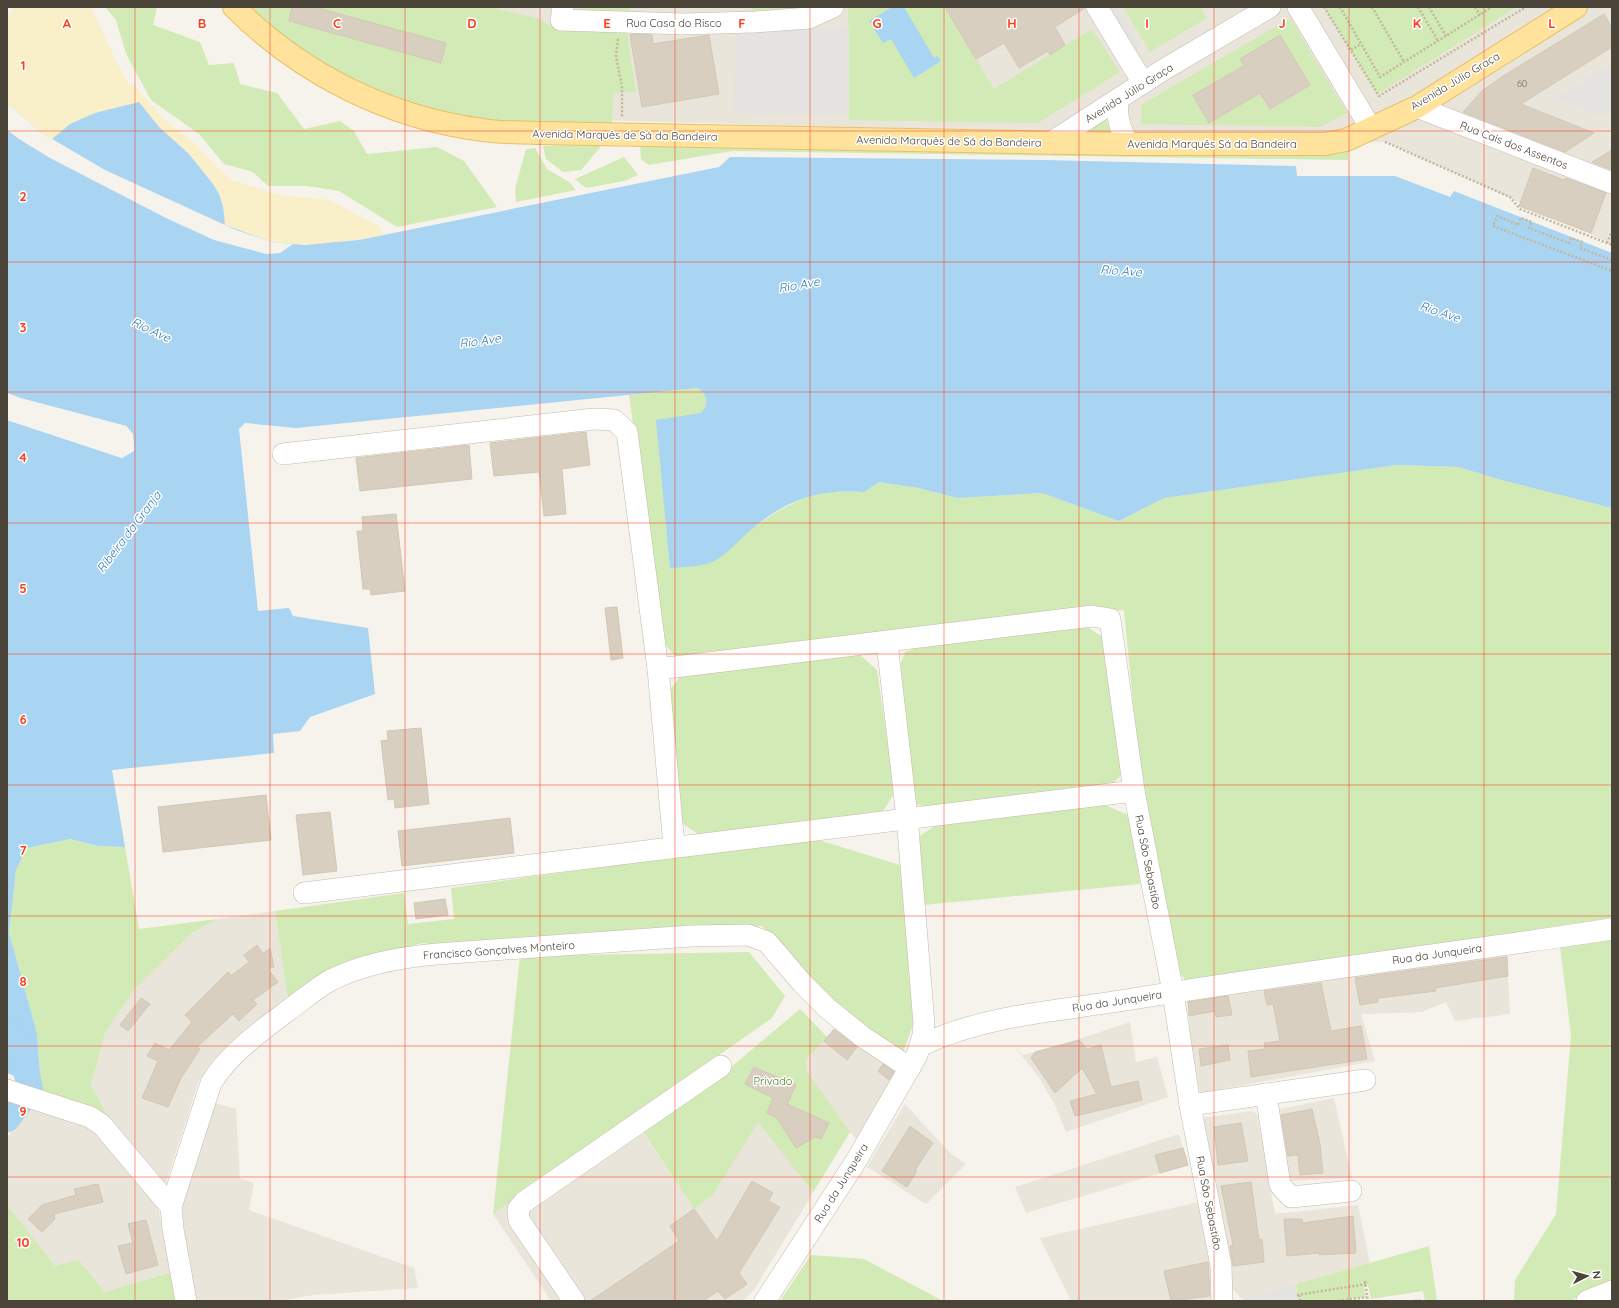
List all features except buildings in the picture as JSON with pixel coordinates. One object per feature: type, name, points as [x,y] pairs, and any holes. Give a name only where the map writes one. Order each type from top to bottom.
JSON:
[{"type":"main road","name":"Avenida Marquês de Sá da Bandeira","points":[[234,7],[255,29],[300,62],[351,91],[387,107],[442,123],[485,131],[622,135],[1050,142]]},
{"type":"main road","name":"Avenida Júlio Graça","points":[[1366,130],[1417,107],[1576,7]]},
{"type":"main road","name":"Avenida Marquês Sá da Bandeira","points":[[1050,142],[1128,144],[1325,144],[1346,140],[1366,130]]},
{"type":"street","name":"Rua Casa do Risco","points":[[562,13],[620,23],[683,24],[801,19],[809,18],[833,7]]},
{"type":"street","points":[[1097,7],[1143,83]]},
{"type":"street","name":"Avenida Júlio Graça","points":[[1050,142],[1143,83],[1270,7]]},
{"type":"street","points":[[1298,7],[1366,130]]},
{"type":"street","points":[[1118,99],[1118,121],[1128,144]]},
{"type":"street","name":"Rua Cais dos Assentos","points":[[1417,107],[1612,183]]},
{"type":"street","points":[[283,454],[594,419],[614,420],[627,432],[658,670],[674,846]]},
{"type":"street","name":"Rua São Sebastião","points":[[886,643],[1092,616],[1110,619],[1134,791],[1173,992],[1190,1105],[1221,1266],[1222,1293]]},
{"type":"street","points":[[658,670],[886,643],[907,817],[924,1024],[920,1046]]},
{"type":"street","points":[[304,893],[907,817],[1134,791]]},
{"type":"street","name":"Rua da Junqueira","points":[[765,1301],[856,1161],[910,1068],[920,1046],[937,1038],[973,1026],[1173,992],[1612,929]]},
{"type":"street","name":"Francisco Gonçalves Monteiro","points":[[171,1207],[211,1084],[230,1060],[280,1016],[331,980],[404,957],[690,936],[748,935],[767,942],[803,984],[827,1008],[863,1037],[910,1068]]},
{"type":"street","points":[[574,1301],[519,1220],[518,1209],[524,1202],[721,1066]]},
{"type":"street","points":[[1190,1105],[1365,1080]]},
{"type":"street","points":[[12,1091],[90,1118],[102,1125],[171,1207],[173,1229],[186,1301]]},
{"type":"street","points":[[1266,1094],[1280,1185],[1291,1197],[1351,1191]]},
{"type":"street","points":[[1587,1301],[1612,1291]]},
{"type":"street","points":[[1222,1293],[1239,1301]]},
{"type":"path","points":[[1324,7],[1379,96],[1526,7]]},
{"type":"path","points":[[1340,7],[1380,77],[1480,15],[1486,9],[1492,7]]},
{"type":"path","points":[[1372,7],[1404,62]]},
{"type":"path","points":[[1418,7],[1438,41]]},
{"type":"path","points":[[1429,7],[1446,36]]},
{"type":"path","points":[[1475,7],[1480,15]]},
{"type":"path","points":[[620,23],[616,56],[622,87],[622,135]]},
{"type":"path","points":[[1351,50],[1361,44]]},
{"type":"path","points":[[1366,130],[1510,197],[1520,209],[1612,245]]},
{"type":"path","points":[[1612,260],[1580,248],[1582,242],[1571,238],[1570,243],[1530,228],[1532,222],[1521,218],[1518,225],[1497,216],[1493,226],[1612,271]]},
{"type":"path","points":[[1607,243],[1612,230]]},
{"type":"path","points":[[1300,1301],[1298,1295],[1365,1282],[1368,1301]]},
{"type":"path","points":[[1338,1301],[1367,1297]]},
{"type":"path","points":[[1414,1301],[1420,1300]]},
{"type":"shaded area","points":[[246,7],[1612,7],[1612,244],[1386,142],[445,116]]},
{"type":"shaded area","points":[[1104,7],[1117,7],[1141,47],[1132,52]]},
{"type":"shaded area","points":[[849,27],[848,115],[733,113],[736,29]]},
{"type":"shaded area","points":[[1612,64],[1612,111],[1601,117],[1555,98]]},
{"type":"shaded area","points":[[275,911],[288,999],[220,1056],[199,1080],[166,1183],[157,1178],[111,1122],[91,1085],[105,1033],[134,990],[192,933],[217,919]]},
{"type":"shaded area","points":[[1507,955],[1510,1014],[1455,1021],[1446,1002],[1422,1012],[1361,1014],[1375,1061],[1200,1093],[1190,1036],[1188,999]]},
{"type":"shaded area","points":[[800,1009],[827,1037],[834,1029],[903,1070],[859,1143],[850,1132],[754,1290],[743,1301],[551,1301],[493,1214],[632,1116],[694,1209]]},
{"type":"shaded area","points":[[1130,1022],[1136,1062],[1157,1057],[1168,1097],[1066,1132],[1055,1105],[1040,1079],[1014,1046],[1023,1055],[1059,1046]]},
{"type":"shaded area","points":[[1334,1098],[1352,1178],[1288,1181],[1280,1109]]},
{"type":"shaded area","points":[[215,1103],[236,1109],[240,1178],[254,1183],[249,1210],[414,1268],[418,1288],[314,1295],[278,1301],[195,1301],[181,1233],[181,1206]]},
{"type":"shaded area","points":[[905,1104],[950,1153],[966,1164],[926,1204],[867,1167]]},
{"type":"shaded area","points":[[31,1108],[97,1131],[158,1207],[172,1272],[105,1292],[79,1260],[55,1267],[7,1205],[7,1139],[17,1121]]},
{"type":"shaded area","points":[[1252,1111],[1257,1114],[1275,1214],[1358,1205],[1370,1263],[1242,1299],[1231,1287],[1203,1118]]},
{"type":"shaded area","points":[[1179,1134],[1188,1165],[1026,1213],[1015,1187]]},
{"type":"shaded area","points":[[1199,1202],[1212,1272],[1213,1301],[1071,1301],[1040,1238]]},
{"type":"shaded area","points":[[1296,1284],[1298,1301],[1245,1301],[1242,1299]]},
{"type":"green space","points":[[105,7],[157,7],[153,25],[200,42],[209,65],[234,63],[240,84],[277,93],[304,129],[340,121],[354,131],[367,154],[437,147],[464,161],[497,207],[397,227],[339,191],[307,186],[268,186],[253,172],[224,164],[199,134],[151,100],[126,54],[116,20]]},
{"type":"green space","points":[[246,7],[489,7],[541,19],[548,25],[627,32],[636,92],[613,93],[612,127],[486,120],[445,116],[392,100],[305,55]]},
{"type":"green space","points":[[580,7],[630,7],[630,16],[585,13]]},
{"type":"green space","points":[[751,7],[821,7],[753,16]]},
{"type":"green space","points":[[848,7],[945,7],[994,89],[1092,29],[1120,72],[1038,123],[849,120]]},
{"type":"green space","points":[[1123,7],[1200,7],[1207,18],[1150,52]]},
{"type":"green space","points":[[1324,7],[1517,7],[1377,94]]},
{"type":"green space","points":[[1290,18],[1347,113],[1320,127],[1141,124],[1141,105]]},
{"type":"green space","points":[[1106,119],[1111,134],[1086,133]]},
{"type":"green space","points":[[640,143],[1348,150],[1348,160],[732,151],[649,165],[641,159]]},
{"type":"green space","points":[[603,144],[581,170],[563,172],[546,159],[543,146]]},
{"type":"green space","points":[[535,148],[547,169],[569,182],[576,190],[516,202],[515,189],[526,149]]},
{"type":"green space","points":[[624,157],[638,175],[624,181],[586,188],[575,179]]},
{"type":"green space","points":[[698,388],[704,394],[706,400],[705,406],[701,413],[754,527],[780,510],[805,498],[832,492],[864,492],[879,482],[918,488],[958,498],[1042,493],[1119,521],[1163,498],[1397,465],[1458,467],[1505,481],[1612,508],[1612,918],[1188,983],[1174,966],[1141,784],[1124,610],[677,658],[663,642],[629,395]]},
{"type":"green space","points":[[1087,627],[1108,640],[1124,772],[1109,788],[935,808],[913,804],[897,674],[905,652],[915,648]]},
{"type":"green space","points":[[860,655],[877,670],[895,792],[882,813],[698,834],[682,823],[670,690],[681,675]]},
{"type":"green space","points":[[1105,805],[1133,817],[1140,884],[924,905],[917,838],[936,825]]},
{"type":"green space","points":[[812,838],[900,865],[906,907],[913,1025],[902,1055],[812,984],[762,926],[622,931],[447,948],[423,943],[392,951],[288,999],[275,911],[404,893],[408,924],[454,919],[451,888]]},
{"type":"green space","points":[[70,839],[98,846],[125,847],[139,929],[217,919],[192,933],[134,990],[105,1033],[91,1085],[111,1122],[41,1091],[37,1033],[9,933],[16,870],[27,848]]},
{"type":"green space","points":[[1612,938],[1612,1282],[1570,1301],[1514,1301],[1515,1280],[1556,1214],[1571,1035],[1560,946]]},
{"type":"green space","points":[[749,952],[785,996],[772,1018],[493,1214],[520,956]]},
{"type":"green space","name":"Privado","points":[[800,1009],[827,1037],[806,1060],[806,1070],[850,1132],[813,1192],[758,1122],[713,1195],[694,1209],[642,1130],[724,1073]]},
{"type":"green space","points":[[7,1205],[55,1266],[79,1260],[105,1292],[172,1272],[178,1301],[7,1301]]},
{"type":"green space","points":[[1429,1246],[1437,1301],[1425,1301],[1423,1291],[1371,1299],[1368,1285],[1364,1286],[1366,1297],[1333,1301],[1298,1301],[1296,1284]]},
{"type":"green space","points":[[811,1255],[864,1259],[943,1301],[780,1301]]},
{"type":"sand","points":[[15,7],[91,7],[116,61],[129,84],[135,86],[165,120],[193,142],[220,170],[232,180],[280,195],[323,199],[333,202],[375,224],[381,228],[383,235],[356,240],[301,244],[274,242],[261,239],[225,225],[223,206],[219,194],[213,184],[189,154],[159,127],[139,102],[95,113],[70,124],[52,139],[42,133],[7,103],[7,17]]},
{"type":"water","points":[[892,7],[904,7],[934,58],[938,56],[941,61],[914,78],[891,39],[883,43],[869,21]]},
{"type":"water","name":"Rio Ave","points":[[139,102],[159,127],[189,154],[213,184],[219,194],[223,206],[225,225],[272,242],[305,245],[359,240],[719,167],[730,157],[1044,160],[1296,166],[1297,176],[1395,176],[1450,197],[1454,191],[1612,253],[1612,508],[1505,481],[1458,467],[1397,465],[1164,498],[1119,521],[1042,493],[958,498],[918,488],[879,482],[864,492],[848,491],[818,494],[791,503],[765,519],[727,552],[713,562],[688,567],[670,568],[656,420],[701,413],[705,406],[706,400],[704,394],[698,388],[296,428],[245,423],[239,429],[258,611],[289,608],[293,616],[368,628],[375,694],[310,717],[300,731],[273,734],[274,753],[112,770],[125,847],[98,846],[70,839],[27,848],[16,870],[9,933],[37,1033],[41,1091],[18,1090],[16,1079],[7,1073],[7,420],[122,458],[134,450],[133,434],[126,426],[20,398],[7,393],[7,103],[42,133],[52,139],[70,124],[95,113]]},
{"type":"pier","points":[[7,103],[42,133],[105,170],[236,230],[272,242],[293,244],[280,253],[266,254],[214,240],[166,218],[50,158],[19,139],[7,130]]},
{"type":"pier","points":[[7,393],[20,398],[126,426],[133,434],[134,451],[122,458],[7,420],[7,418],[122,455],[132,450],[132,435],[125,428],[20,400],[7,395]]},
{"type":"waterway","name":"Ribeira da Granja","points":[[7,1029],[23,1055],[30,1089],[7,1119]]}]
